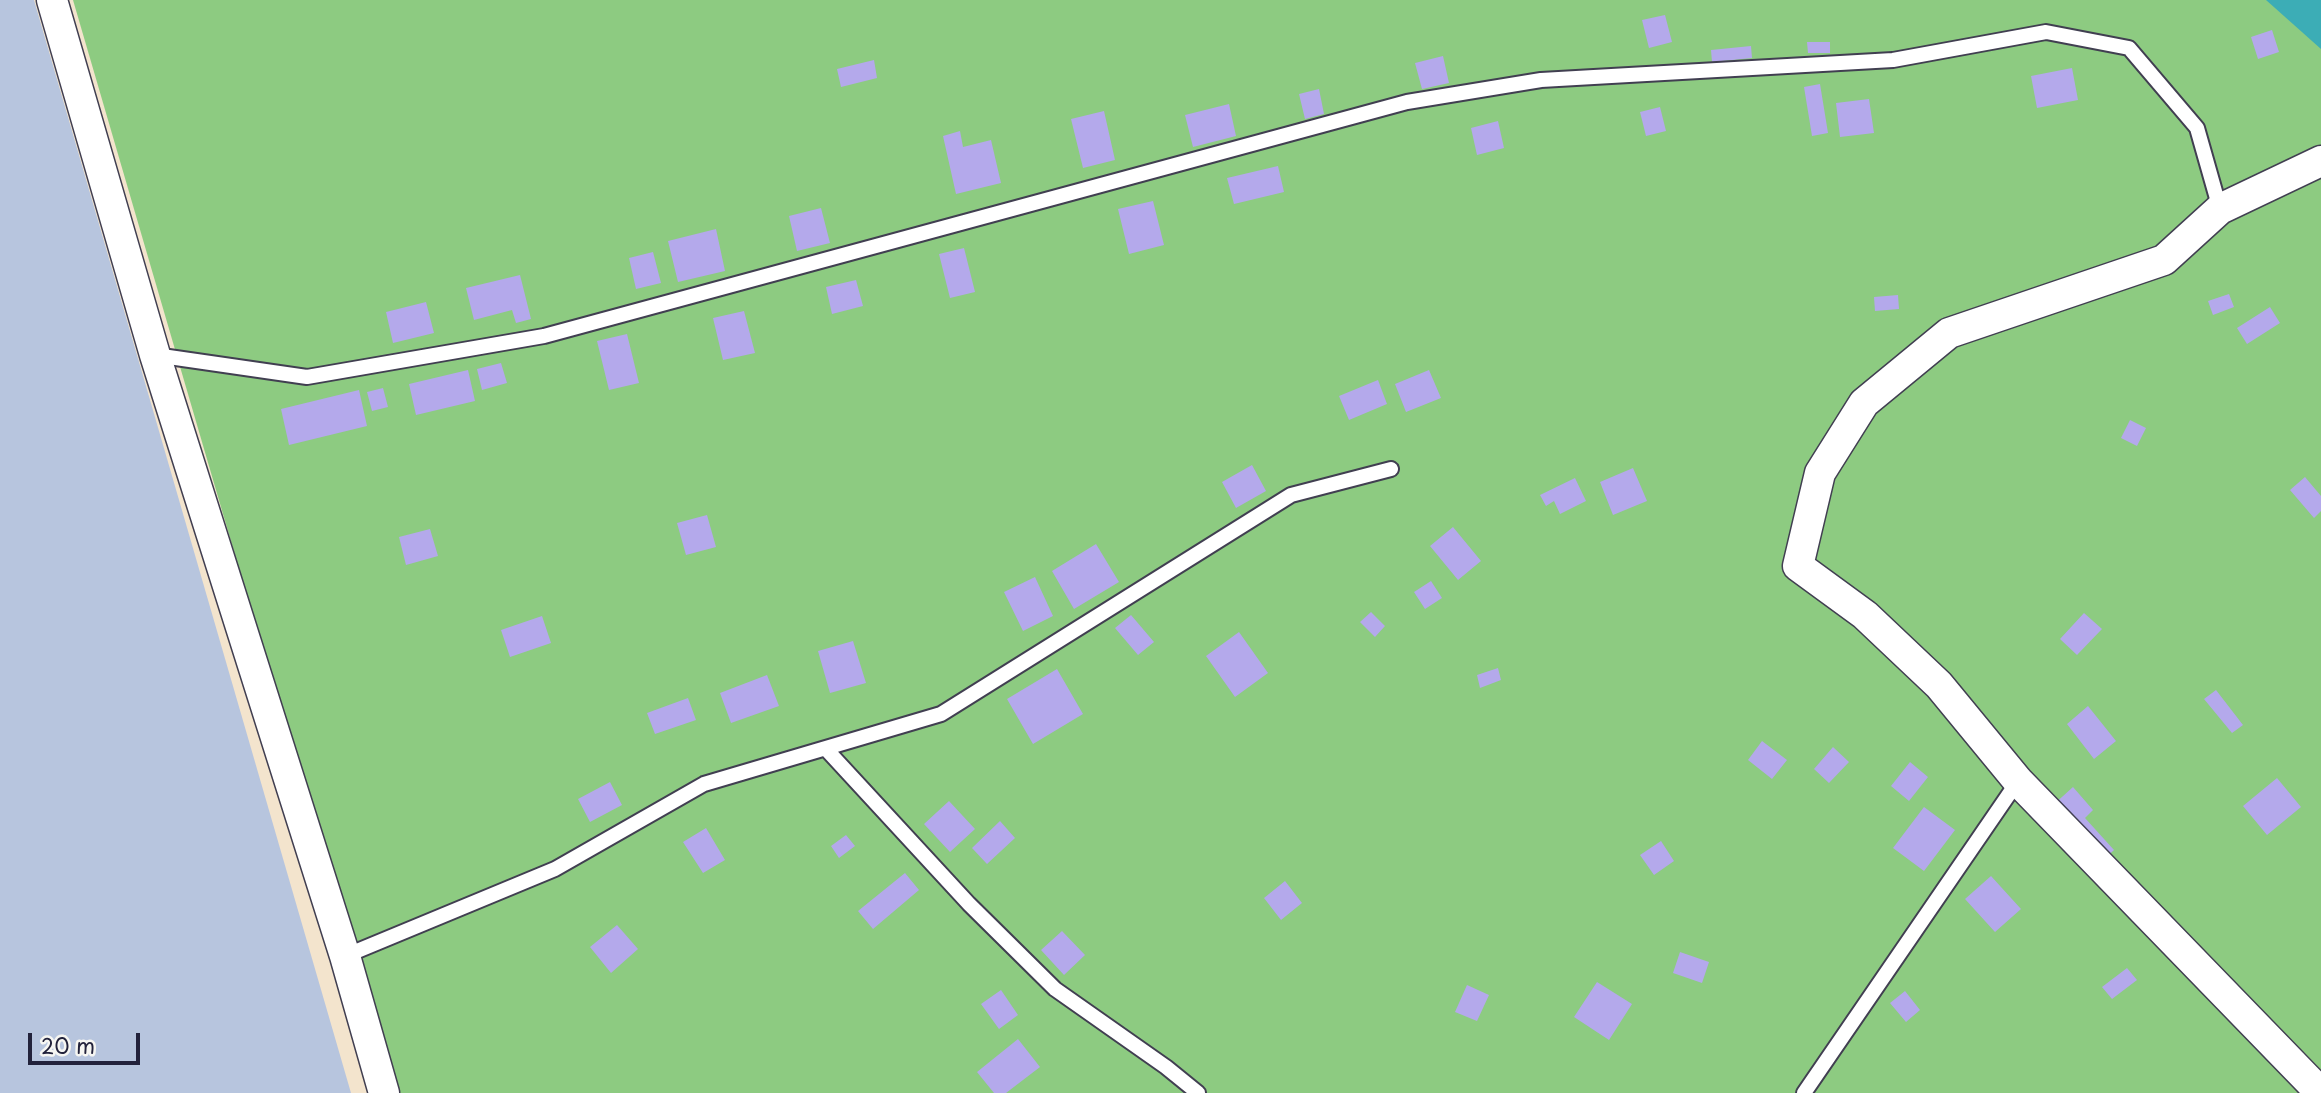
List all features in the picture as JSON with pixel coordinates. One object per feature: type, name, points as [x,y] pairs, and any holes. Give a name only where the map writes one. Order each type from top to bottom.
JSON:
[{"type":"street","points":[[52,0],[155,355],[345,956],[384,1093]]},
{"type":"street","points":[[2318,1089],[2018,781],[1939,685],[1865,615],[1798,566],[1820,473],[1864,403],[1949,333],[2164,260],[2220,209],[2321,161]]},
{"type":"lane","points":[[155,355],[307,377],[544,336],[1407,102],[1541,80],[1893,60],[2046,32],[2130,48],[2197,128],[2220,209]]},
{"type":"lane","points":[[345,956],[555,869],[704,784],[941,714],[1291,495],[1391,469]]},
{"type":"lane","points":[[826,749],[969,904],[1055,989],[1166,1067],[1198,1093]]},
{"type":"lane","points":[[1804,1093],[2018,781]]},
{"type":"shaded area","points":[[0,0],[34,0],[351,1093],[0,1093]]},
{"type":"green space","points":[[73,0],[2321,0],[2321,1093],[392,1093]]},
{"type":"water","points":[[2266,0],[2321,0],[2321,49]]},
{"type":"building","points":[[1665,15],[1672,42],[1649,48],[1642,20]]},
{"type":"building","points":[[2272,30],[2279,52],[2258,59],[2251,37]]},
{"type":"building","points":[[1807,42],[1830,42],[1830,53],[1808,53]]},
{"type":"building","points":[[1751,46],[1752,58],[1712,62],[1711,50]]},
{"type":"building","points":[[1443,56],[1449,83],[1422,89],[1415,63]]},
{"type":"building","points":[[874,60],[877,78],[841,87],[837,69]]},
{"type":"building","points":[[2072,68],[2078,100],[2037,108],[2031,76]]},
{"type":"building","points":[[1820,84],[1828,133],[1812,136],[1804,87]]},
{"type":"building","points":[[1319,89],[1324,114],[1305,119],[1299,94]]},
{"type":"building","points":[[1869,99],[1874,133],[1840,137],[1836,103]]},
{"type":"building","points":[[1229,104],[1236,136],[1193,147],[1185,115]]},
{"type":"building","points":[[1660,107],[1666,131],[1646,136],[1640,112]]},
{"type":"building","points":[[1104,111],[1115,160],[1083,168],[1071,119]]},
{"type":"building","points":[[1498,121],[1504,148],[1477,155],[1471,128]]},
{"type":"building","points":[[960,131],[963,147],[991,140],[1001,183],[956,194],[943,136]]},
{"type":"building","points":[[1278,166],[1284,192],[1234,204],[1227,178]]},
{"type":"building","points":[[1153,201],[1164,245],[1129,254],[1118,209]]},
{"type":"building","points":[[821,208],[830,243],[797,251],[789,216]]},
{"type":"building","points":[[716,229],[725,271],[678,282],[668,241]]},
{"type":"building","points":[[964,248],[975,292],[950,298],[939,254]]},
{"type":"building","points":[[653,252],[661,283],[636,289],[629,258]]},
{"type":"building","points":[[520,275],[531,319],[516,323],[512,310],[474,320],[466,288]]},
{"type":"building","points":[[856,280],[863,306],[832,314],[826,287]]},
{"type":"building","points":[[2229,294],[2234,307],[2213,315],[2208,301]]},
{"type":"building","points":[[1898,295],[1899,309],[1875,311],[1874,297]]},
{"type":"building","points":[[426,302],[434,333],[393,343],[386,312]]},
{"type":"building","points":[[2270,307],[2280,323],[2247,344],[2237,328]]},
{"type":"building","points":[[744,311],[755,353],[723,360],[713,318]]},
{"type":"building","points":[[627,334],[639,383],[609,390],[597,341]]},
{"type":"building","points":[[501,363],[507,383],[482,390],[477,369]]},
{"type":"building","points":[[468,370],[475,401],[416,415],[409,384]]},
{"type":"building","points":[[1429,370],[1441,398],[1406,412],[1395,384]]},
{"type":"building","points":[[1378,380],[1387,404],[1349,420],[1339,396]]},
{"type":"building","points":[[383,388],[388,407],[372,411],[367,392]]},
{"type":"building","points":[[359,390],[367,426],[289,445],[281,409]]},
{"type":"building","points":[[2130,420],[2146,428],[2137,446],[2121,438]]},
{"type":"building","points":[[1252,465],[1266,491],[1236,508],[1222,482]]},
{"type":"building","points":[[1633,468],[1647,501],[1613,515],[1600,482]]},
{"type":"building","points":[[2305,477],[2321,496],[2321,511],[2314,518],[2290,490]]},
{"type":"building","points":[[1575,478],[1586,501],[1560,514],[1554,501],[1546,506],[1540,495]]},
{"type":"building","points":[[707,515],[716,547],[686,555],[677,523]]},
{"type":"building","points":[[1453,527],[1481,561],[1458,580],[1430,546]]},
{"type":"building","points":[[430,529],[438,556],[406,565],[399,537]]},
{"type":"building","points":[[1096,544],[1119,582],[1074,609],[1052,571]]},
{"type":"building","points":[[1035,577],[1053,616],[1023,631],[1004,592]]},
{"type":"building","points":[[1431,581],[1442,598],[1425,609],[1414,592]]},
{"type":"building","points":[[1371,612],[1385,626],[1375,637],[1360,622]]},
{"type":"building","points":[[2084,613],[2102,629],[2077,655],[2060,639]]},
{"type":"building","points":[[1131,615],[1154,642],[1138,655],[1115,628]]},
{"type":"building","points":[[542,616],[551,643],[510,657],[501,630]]},
{"type":"building","points":[[1239,632],[1268,673],[1235,697],[1206,656]]},
{"type":"building","points":[[853,641],[866,683],[830,693],[818,651]]},
{"type":"building","points":[[1498,668],[1501,680],[1480,688],[1477,675]]},
{"type":"building","points":[[1057,669],[1083,714],[1033,744],[1007,699]]},
{"type":"building","points":[[767,675],[779,706],[731,723],[720,693]]},
{"type":"building","points":[[2216,690],[2243,725],[2232,733],[2204,699]]},
{"type":"building","points":[[688,698],[696,720],[655,734],[647,713]]},
{"type":"building","points":[[2088,706],[2116,741],[2094,759],[2067,724]]},
{"type":"building","points":[[1762,741],[1787,760],[1772,779],[1748,760]]},
{"type":"building","points":[[1833,747],[1849,762],[1829,783],[1814,769]]},
{"type":"building","points":[[1910,762],[1928,777],[1909,801],[1891,786]]},
{"type":"building","points":[[2277,778],[2301,807],[2267,835],[2243,806]]},
{"type":"building","points":[[610,782],[622,805],[590,822],[578,799]]},
{"type":"building","points":[[2073,787],[2093,810],[2085,818],[2114,850],[2102,861],[2052,806]]},
{"type":"building","points":[[949,801],[975,829],[950,852],[924,824]]},
{"type":"building","points":[[1924,807],[1955,830],[1924,871],[1893,848]]},
{"type":"building","points":[[1000,821],[1015,838],[987,864],[972,848]]},
{"type":"building","points":[[706,828],[725,860],[703,873],[683,842]]},
{"type":"building","points":[[846,835],[855,846],[839,858],[831,846]]},
{"type":"building","points":[[1661,841],[1674,861],[1654,875],[1640,855]]},
{"type":"building","points":[[905,873],[919,890],[873,929],[858,911]]},
{"type":"building","points":[[1991,876],[2021,909],[1995,932],[1965,899]]},
{"type":"building","points":[[1285,881],[1302,903],[1281,920],[1264,898]]},
{"type":"building","points":[[617,925],[638,949],[611,973],[590,947]]},
{"type":"building","points":[[1062,931],[1085,955],[1064,975],[1041,950]]},
{"type":"building","points":[[1680,952],[1709,962],[1702,983],[1673,973]]},
{"type":"building","points":[[2127,968],[2137,980],[2112,999],[2102,987]]},
{"type":"building","points":[[1597,982],[1632,1004],[1609,1040],[1574,1017]]},
{"type":"building","points":[[1467,985],[1489,995],[1477,1021],[1455,1012]]},
{"type":"building","points":[[1001,990],[1018,1015],[999,1029],[981,1004]]},
{"type":"building","points":[[1905,991],[1920,1010],[1906,1022],[1890,1003]]},
{"type":"building","points":[[1018,1039],[1040,1067],[1006,1093],[994,1093],[977,1072]]}]
